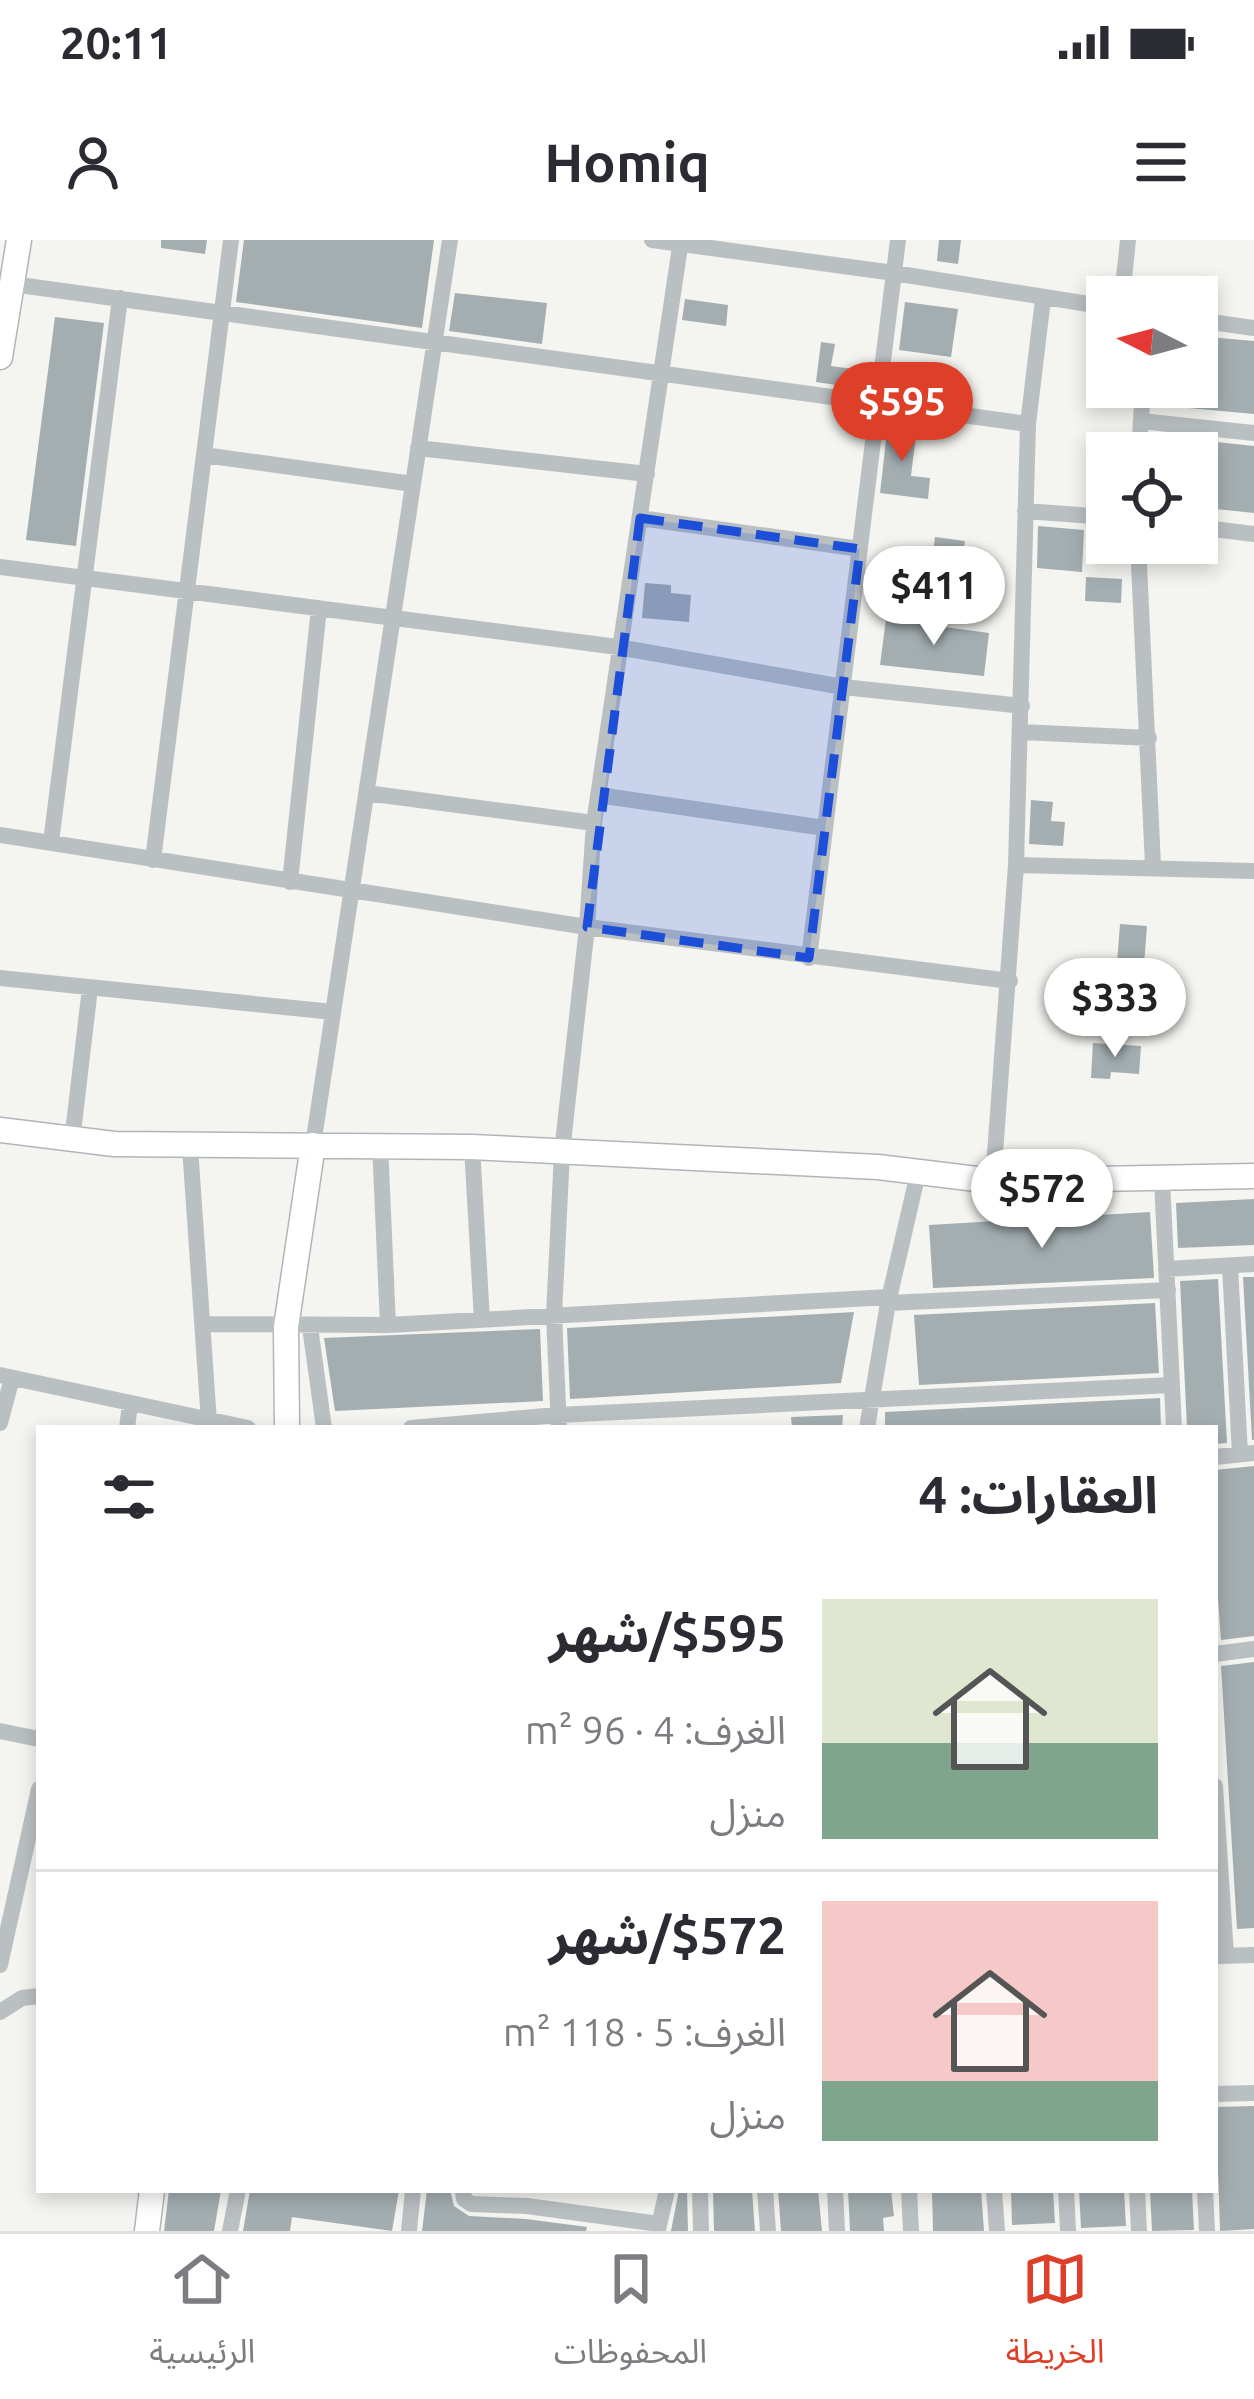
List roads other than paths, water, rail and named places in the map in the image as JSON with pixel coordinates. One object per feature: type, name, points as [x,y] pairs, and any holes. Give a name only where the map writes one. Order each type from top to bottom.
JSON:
[{"type":"street","points":[[0,357],[19,240]]},
{"type":"street","points":[[153,860],[231,240]]},
{"type":"street","points":[[286,1425],[313,1145],[450,240]]},
{"type":"street","points":[[652,240],[760,247],[1086,304]]},
{"type":"street","points":[[809,958],[898,240]]},
{"type":"street","points":[[1124,276],[1128,240]]},
{"type":"street","points":[[558,1421],[554,1315],[562,1152],[594,823],[680,242]]},
{"type":"street","points":[[12,284],[1028,424]]},
{"type":"street","points":[[51,842],[120,298]]},
{"type":"street","points":[[993,1180],[1016,865],[1028,424],[1043,299]]},
{"type":"street","points":[[1218,323],[1254,328]]},
{"type":"street","points":[[1140,432],[1142,408]]},
{"type":"street","points":[[1141,422],[1254,433]]},
{"type":"street","points":[[418,448],[647,474]]},
{"type":"street","points":[[205,455],[413,484]]},
{"type":"street","points":[[1025,511],[1086,515]]},
{"type":"street","points":[[640,518],[860,549]]},
{"type":"street","points":[[1218,530],[1254,534]]},
{"type":"street","points":[[1139,564],[1153,866]]},
{"type":"street","points":[[0,567],[618,647],[843,687],[1022,706]]},
{"type":"street","points":[[290,882],[319,608]]},
{"type":"street","points":[[1021,731],[1148,738]]},
{"type":"street","points":[[366,793],[594,823]]},
{"type":"street","points":[[598,795],[825,828]]},
{"type":"street","points":[[0,835],[587,927],[1010,982]]},
{"type":"street","points":[[1016,865],[1254,871]]},
{"type":"street","points":[[0,978],[333,1012]]},
{"type":"street","points":[[72,1141],[90,988]]},
{"type":"street","points":[[0,1130],[72,1141],[190,1147],[472,1148],[878,1167],[993,1180],[1254,1176]]},
{"type":"street","points":[[380,1145],[388,1325]]},
{"type":"street","points":[[190,1147],[209,1422]]},
{"type":"street","points":[[472,1148],[482,1320]]},
{"type":"street","points":[[867,1425],[888,1300],[918,1173]]},
{"type":"street","points":[[1162,1180],[1174,1425]]},
{"type":"street","points":[[1166,1270],[1254,1264]]},
{"type":"street","points":[[1230,1266],[1247,1453]]},
{"type":"street","points":[[202,1324],[388,1325],[1168,1290]]},
{"type":"street","points":[[298,1327],[323,1425]]},
{"type":"street","points":[[0,1423],[6,1377],[228,1425]]},
{"type":"street","points":[[474,1425],[872,1397],[1172,1385]]},
{"type":"street","points":[[127,1425],[130,1405]]},
{"type":"street","points":[[1218,1654],[1254,1649]]},
{"type":"street","points":[[0,1731],[36,1738]]},
{"type":"street","points":[[0,1965],[36,1803]]},
{"type":"street","points":[[1218,1888],[1220,1956],[1254,1955]]},
{"type":"street","points":[[0,2012],[36,1997]]},
{"type":"street","points":[[1218,2094],[1254,2093]]},
{"type":"street","points":[[147,2231],[152,2193]]},
{"type":"street","points":[[230,2231],[237,2193]]},
{"type":"street","points":[[409,2231],[413,2193]]},
{"type":"street","points":[[463,2193],[471,2204],[527,2206],[658,2228],[666,2193]]},
{"type":"street","points":[[700,2193],[701,2231]]},
{"type":"street","points":[[765,2193],[768,2231]]},
{"type":"street","points":[[835,2193],[837,2231]]},
{"type":"street","points":[[909,2193],[910,2231]]},
{"type":"street","points":[[994,2193],[997,2231]]},
{"type":"street","points":[[1066,2193],[1068,2231]]},
{"type":"street","points":[[1137,2193],[1138,2231]]},
{"type":"street","points":[[1205,2193],[1207,2231]]}]
